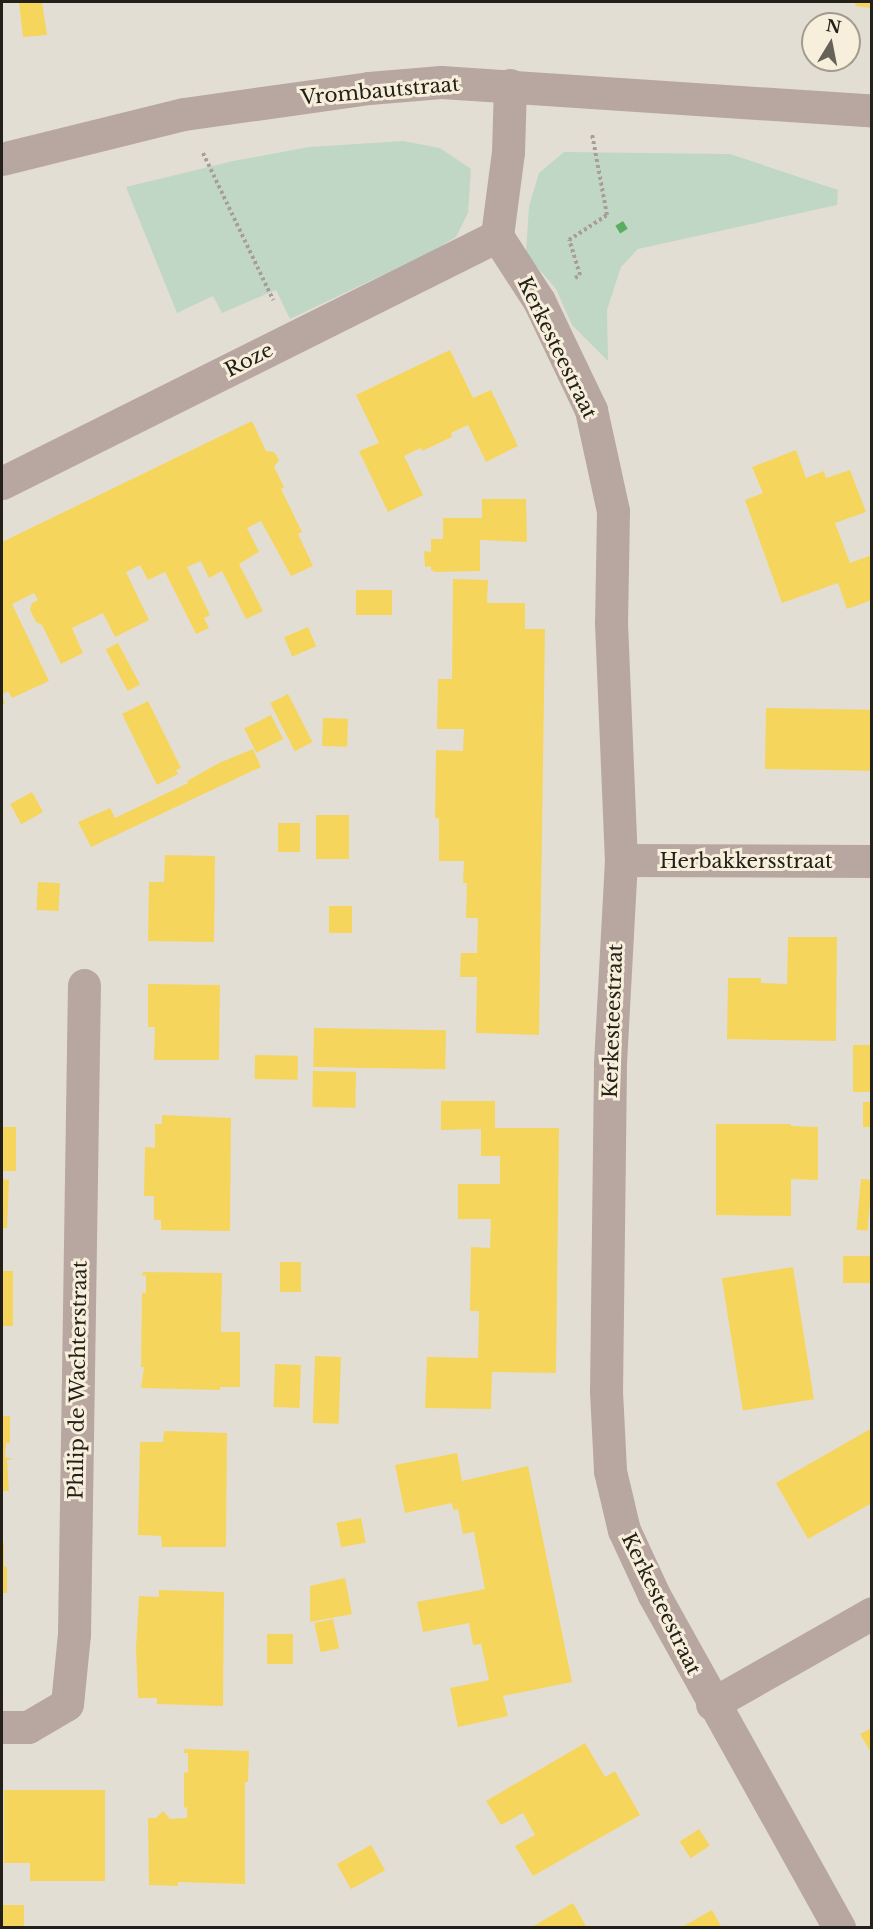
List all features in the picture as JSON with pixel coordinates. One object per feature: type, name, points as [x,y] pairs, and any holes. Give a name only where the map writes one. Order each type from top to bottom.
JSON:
[{"type":"street","name":"Vrombautstraat","points":[[2,159],[184,114],[369,88],[441,82],[872,111]]},
{"type":"street","points":[[497,236],[508,152],[510,85]]},
{"type":"street","name":"Kerkesteestraat","points":[[497,236],[539,301],[591,410],[613,511],[611,623],[621,860],[610,1066],[606,1391],[610,1471],[624,1530],[654,1595],[712,1704],[839,1928]]},
{"type":"street","name":"Roze","points":[[2,483],[497,236]]},
{"type":"street","name":"Herbakkersstraat","points":[[621,860],[872,861]]},
{"type":"street","name":"Philip de Wachterstraat","points":[[2,1727],[28,1727],[67,1704],[74,1634],[84,985]]},
{"type":"street","points":[[712,1704],[872,1613]]},
{"type":"path","points":[[539,301],[580,275],[569,240],[607,215],[584,92]]},
{"type":"path","points":[[184,114],[292,339]]},
{"type":"green space","points":[[403,141],[440,148],[471,169],[468,213],[456,237],[433,251],[290,319],[276,290],[222,313],[213,296],[177,313],[126,187],[233,161],[309,147]]},
{"type":"green space","points":[[564,152],[730,154],[838,190],[837,205],[638,249],[621,267],[607,310],[608,361],[572,325],[556,289],[526,254],[529,206],[539,173]]},
{"type":"building: Homes","points":[[19,2],[42,2],[47,35],[23,37]]},
{"type":"building: Homes","points":[[856,2],[872,2],[872,8],[855,6]]},
{"type":"building: Homes","points":[[450,350],[473,398],[491,390],[518,446],[486,462],[468,425],[451,433],[452,437],[422,451],[421,448],[404,456],[423,495],[388,512],[359,451],[379,443],[356,395]]},
{"type":"building: Homes","points":[[252,421],[266,451],[274,452],[279,460],[274,467],[284,487],[281,489],[302,532],[298,534],[313,566],[291,576],[261,521],[247,528],[259,552],[239,564],[263,611],[246,619],[222,571],[209,578],[201,561],[187,567],[210,615],[204,618],[209,628],[196,634],[165,572],[148,580],[140,565],[126,572],[149,620],[115,637],[103,613],[72,628],[83,653],[61,664],[42,625],[36,622],[30,610],[32,603],[38,600],[34,593],[12,604],[49,681],[12,698],[8,691],[2,695],[2,542]]},
{"type":"building: Homes","points":[[796,450],[806,478],[824,471],[826,478],[850,470],[866,512],[835,523],[850,563],[872,555],[872,600],[847,609],[838,583],[782,603],[745,500],[763,493],[752,467]]},
{"type":"building: Homes","points":[[482,499],[526,499],[527,542],[480,540],[480,571],[436,572],[431,570],[431,566],[425,567],[424,551],[431,552],[431,539],[443,539],[443,518],[482,518]]},
{"type":"building: Homes","points":[[453,579],[488,580],[487,603],[525,603],[525,629],[545,629],[539,1035],[476,1033],[477,977],[460,977],[461,953],[477,953],[478,918],[466,918],[467,883],[463,883],[464,861],[439,861],[439,818],[435,818],[436,750],[463,751],[464,729],[437,729],[438,679],[452,679]]},
{"type":"building: Homes","points":[[356,590],[392,590],[392,615],[356,615]]},
{"type":"building: Homes","points":[[308,627],[316,646],[292,656],[284,637]]},
{"type":"building: Homes","points":[[118,643],[140,684],[128,691],[106,650]]},
{"type":"building: Homes","points":[[288,694],[313,742],[295,751],[270,703]]},
{"type":"building: Homes","points":[[148,701],[181,768],[176,770],[178,774],[157,785],[122,714]]},
{"type":"building: Homes","points":[[766,708],[872,710],[871,771],[765,769]]},
{"type":"building: Homes","points":[[271,715],[283,739],[257,753],[244,729]]},
{"type":"building: Homes","points":[[323,718],[348,719],[347,747],[322,746]]},
{"type":"building: Homes","points":[[253,749],[261,767],[91,847],[78,822],[110,808],[115,818],[188,783],[187,781],[219,763]]},
{"type":"building: Homes","points":[[32,792],[43,812],[21,824],[10,804]]},
{"type":"building: Homes","points":[[316,815],[349,815],[349,859],[316,859]]},
{"type":"building: Homes","points":[[278,823],[300,823],[300,852],[278,852]]},
{"type":"building: Homes","points":[[165,855],[215,856],[214,942],[148,941],[149,882],[164,882]]},
{"type":"building: Homes","points":[[38,882],[60,883],[59,911],[37,910]]},
{"type":"building: Homes","points":[[329,906],[352,906],[352,933],[329,933]]},
{"type":"building: Homes","points":[[788,937],[837,937],[836,1041],[727,1039],[728,978],[761,978],[761,983],[787,984]]},
{"type":"building: Homes","points":[[148,984],[220,985],[219,1060],[154,1060],[155,1027],[148,1027]]},
{"type":"building: Homes","points":[[314,1028],[446,1030],[445,1069],[313,1067]]},
{"type":"building: Homes","points":[[853,1045],[872,1045],[872,1092],[853,1092]]},
{"type":"building: Homes","points":[[255,1055],[298,1056],[298,1080],[255,1079]]},
{"type":"building: Homes","points":[[313,1071],[356,1072],[355,1108],[312,1107]]},
{"type":"building: Homes","points":[[441,1101],[495,1101],[495,1128],[559,1128],[556,1373],[492,1372],[491,1409],[425,1408],[427,1357],[478,1358],[479,1311],[470,1311],[471,1247],[490,1248],[491,1219],[458,1219],[458,1184],[500,1184],[500,1156],[481,1156],[481,1129],[441,1130]]},
{"type":"building: Homes","points":[[863,1102],[872,1102],[872,1127],[863,1127]]},
{"type":"building: Homes","points":[[162,1115],[231,1118],[230,1231],[161,1230],[161,1220],[154,1220],[154,1196],[144,1196],[145,1147],[155,1148],[155,1124],[162,1124]]},
{"type":"building: Homes","points":[[716,1124],[791,1124],[791,1126],[818,1127],[818,1180],[791,1179],[791,1216],[716,1215]]},
{"type":"building: Homes","points":[[2,1127],[16,1127],[16,1171],[2,1171]]},
{"type":"building: Homes","points":[[2,1179],[9,1180],[7,1228],[2,1228]]},
{"type":"building: Homes","points":[[861,1179],[872,1180],[868,1231],[857,1230]]},
{"type":"building: Homes","points":[[843,1256],[872,1256],[872,1283],[843,1283]]},
{"type":"building: Homes","points":[[280,1262],[301,1262],[301,1292],[280,1292]]},
{"type":"building: Homes","points":[[793,1267],[814,1399],[743,1411],[722,1278]]},
{"type":"building: Homes","points":[[2,1271],[13,1271],[13,1326],[2,1326]]},
{"type":"building: Homes","points":[[143,1272],[222,1273],[221,1332],[240,1332],[240,1387],[220,1387],[220,1390],[141,1388],[144,1367],[141,1367],[142,1293],[146,1293],[146,1275],[142,1276]]},
{"type":"building: Homes","points":[[315,1356],[341,1357],[339,1424],[313,1423]]},
{"type":"building: Homes","points":[[275,1364],[301,1365],[299,1408],[273,1407]]},
{"type":"building: Homes","points":[[2,1416],[10,1416],[10,1443],[6,1443],[5,1457],[13,1459],[7,1460],[9,1491],[2,1491]]},
{"type":"building: Homes","points":[[872,1428],[872,1503],[808,1539],[776,1483]]},
{"type":"building: Homes","points":[[164,1431],[227,1433],[226,1547],[162,1547],[161,1536],[138,1535],[140,1442],[163,1442]]},
{"type":"building: Homes","points":[[457,1453],[462,1481],[528,1466],[572,1682],[503,1696],[508,1716],[458,1727],[450,1688],[489,1680],[481,1644],[473,1645],[469,1623],[423,1632],[417,1602],[485,1589],[474,1532],[463,1534],[458,1509],[453,1510],[452,1503],[405,1513],[395,1465]]},
{"type":"building: Homes","points":[[361,1518],[366,1543],[341,1547],[336,1523]]},
{"type":"building: Homes","points":[[2,1543],[4,1543],[4,1566],[7,1567],[7,1593],[2,1593]]},
{"type":"building: Homes","points":[[345,1578],[352,1614],[310,1622],[310,1586]]},
{"type":"building: Homes","points":[[159,1590],[224,1592],[223,1706],[157,1704],[157,1698],[138,1698],[136,1648],[139,1596],[159,1597]]},
{"type":"building: Homes","points":[[333,1619],[339,1648],[321,1652],[314,1623]]},
{"type":"building: Homes","points":[[267,1634],[293,1634],[293,1664],[267,1664]]},
{"type":"building: Homes","points":[[872,1728],[872,1754],[860,1734]]},
{"type":"building: Homes","points":[[585,1743],[605,1777],[615,1771],[640,1815],[533,1876],[515,1846],[535,1835],[523,1813],[501,1825],[486,1801]]},
{"type":"building: Homes","points":[[184,1749],[249,1751],[248,1782],[245,1782],[245,1884],[178,1882],[178,1886],[149,1885],[148,1818],[156,1818],[163,1811],[170,1819],[187,1818],[187,1807],[184,1808],[184,1773],[188,1772],[188,1753],[184,1753]]},
{"type":"building: Homes","points":[[4,1790],[105,1790],[105,1881],[30,1881],[30,1863],[4,1863]]},
{"type":"building: Homes","points":[[699,1829],[710,1846],[691,1858],[680,1842]]},
{"type":"building: Homes","points":[[371,1845],[385,1870],[351,1889],[337,1864]]},
{"type":"building: Homes","points":[[573,1903],[587,1928],[530,1928]]},
{"type":"building: Homes","points":[[2,1905],[24,1905],[24,1928],[2,1928]]},
{"type":"building: Homes","points":[[712,1910],[722,1928],[680,1928]]},
{"type":"building: Public","points":[[623,221],[628,229],[620,233],[615,226]]}]
